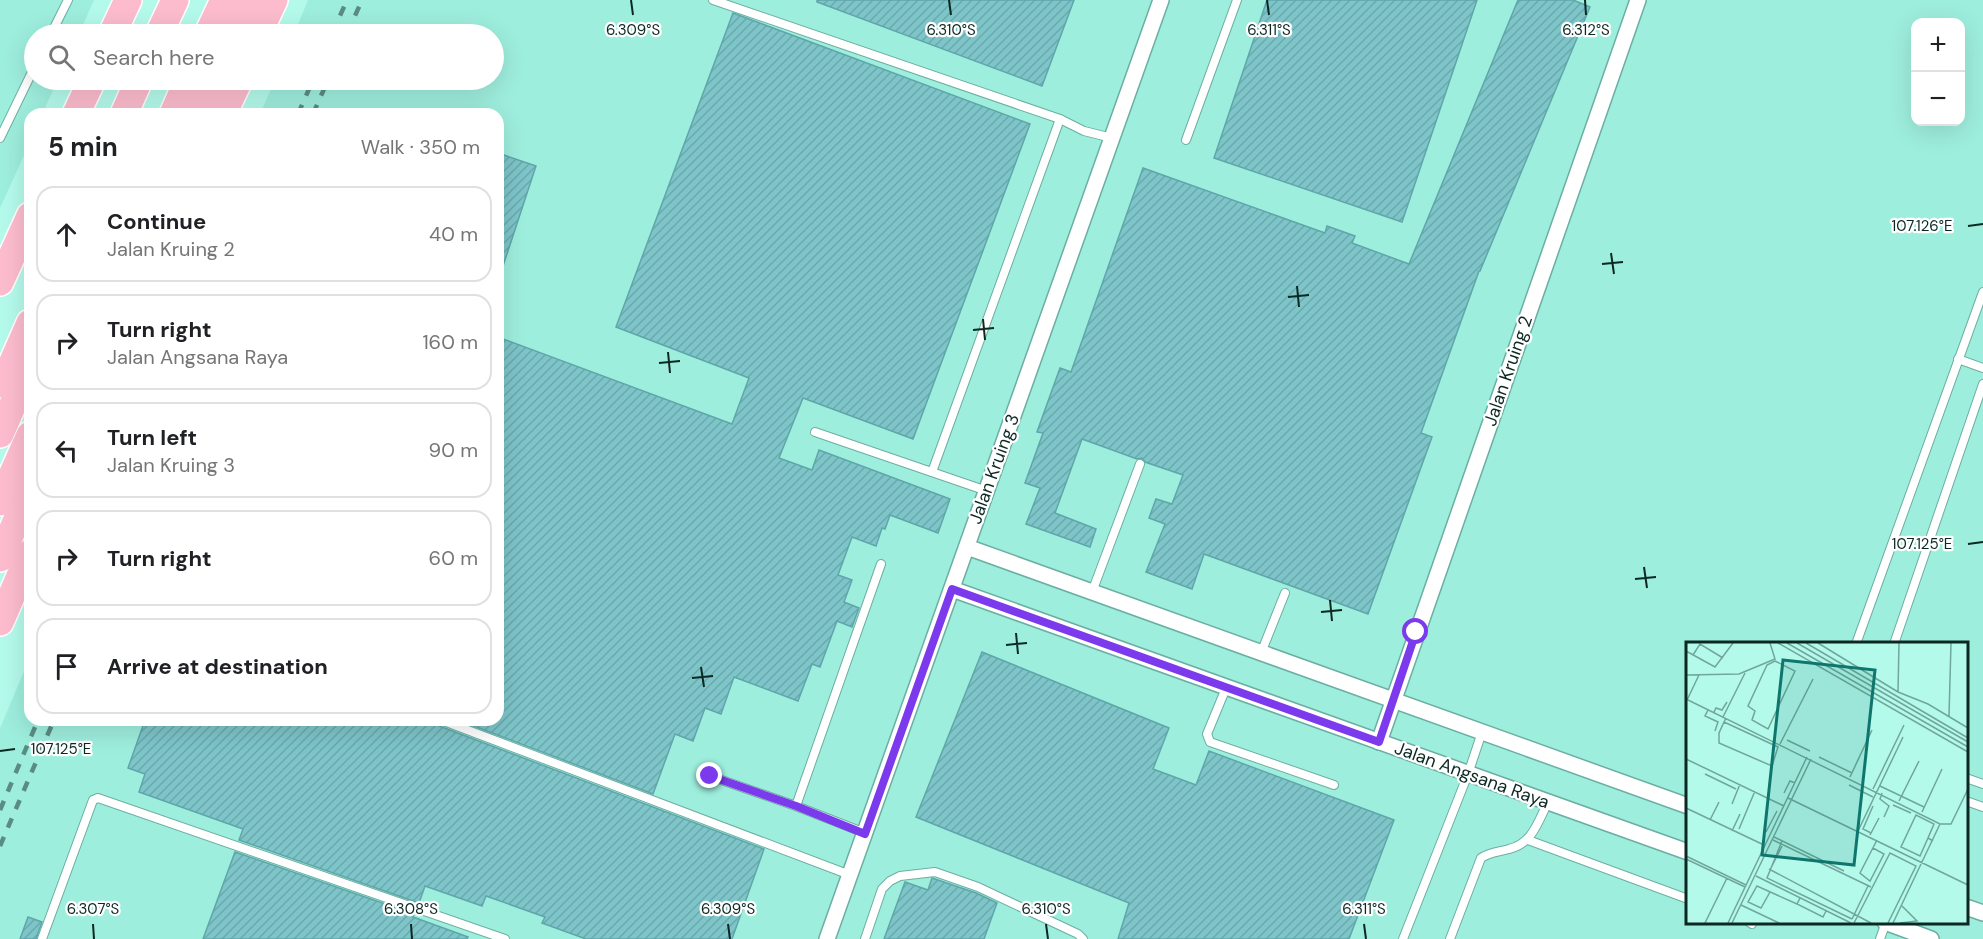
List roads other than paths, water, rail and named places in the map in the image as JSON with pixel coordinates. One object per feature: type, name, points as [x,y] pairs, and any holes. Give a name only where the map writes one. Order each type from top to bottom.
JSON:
[{"type":"highway","points":[[117,24],[128,0]]},
{"type":"highway","points":[[164,24],[175,0]]},
{"type":"highway","points":[[179,24],[190,0]]},
{"type":"highway","points":[[213,24],[224,0]]},
{"type":"highway","points":[[236,24],[247,0]]},
{"type":"highway","points":[[263,24],[274,0]]},
{"type":"highway","points":[[79,108],[87,90]]},
{"type":"highway","points":[[127,108],[135,90]]},
{"type":"highway","points":[[143,108],[151,90]]},
{"type":"highway","points":[[176,108],[184,90]]},
{"type":"highway","points":[[200,108],[208,90]]},
{"type":"highway","points":[[227,108],[235,90]]},
{"type":"highway","points":[[0,282],[24,229]]},
{"type":"highway","points":[[0,390],[24,336]]},
{"type":"highway","points":[[0,434],[24,379]]},
{"type":"highway","points":[[0,502],[24,448]]},
{"type":"highway","points":[[0,558],[24,504]]},
{"type":"highway","points":[[0,622],[24,568]]},
{"type":"street","name":"Jalan Kruing 3","points":[[828,939],[1161,0]]},
{"type":"street","name":"Jalan Kruing 2","points":[[1379,742],[1635,1]]},
{"type":"street","points":[[967,547],[1686,806]]},
{"type":"street","name":"Jalan Angsana Raya","points":[[952,589],[1686,851]]},
{"type":"street","points":[[1968,908],[1983,913]]},
{"type":"street","points":[[1888,924],[1931,939]]},
{"type":"lane","points":[[56,24],[69,0]]},
{"type":"lane","points":[[713,0],[1060,119],[1084,131],[1112,138]]},
{"type":"lane","points":[[1186,140],[1237,0]]},
{"type":"lane","points":[[0,138],[24,89]]},
{"type":"lane","points":[[932,472],[1060,119]]},
{"type":"lane","points":[[1857,642],[1983,292]]},
{"type":"lane","points":[[1958,359],[1983,368]]},
{"type":"lane","points":[[1895,642],[1983,384]]},
{"type":"lane","points":[[815,432],[987,491]]},
{"type":"lane","points":[[1092,592],[1140,464]]},
{"type":"lane","points":[[796,806],[881,564]]},
{"type":"lane","points":[[1261,653],[1285,592]]},
{"type":"lane","points":[[1226,688],[1207,734],[1210,742],[1334,785]]},
{"type":"lane","points":[[457,726],[850,875]]},
{"type":"lane","points":[[1403,939],[1468,774],[1482,732]]},
{"type":"lane","points":[[710,776],[796,806],[865,834]]},
{"type":"lane","points":[[1968,779],[1983,784]]},
{"type":"lane","points":[[42,939],[93,800],[98,798],[506,939]]},
{"type":"lane","points":[[1450,939],[1481,858],[1492,852],[1515,848],[1528,840],[1548,802]]},
{"type":"lane","points":[[1968,802],[1983,807]]},
{"type":"lane","points":[[1528,840],[1686,898]]},
{"type":"lane","points":[[865,939],[882,889],[900,876],[934,872],[978,887],[1078,934],[1083,939]]},
{"type":"lane","points":[[1880,939],[1885,924]]},
{"type":"railway","points":[[336,24],[347,0]]},
{"type":"railway","points":[[351,24],[362,0]]},
{"type":"railway","points":[[301,108],[309,90]]},
{"type":"railway","points":[[316,108],[324,90]]},
{"type":"railway","points":[[0,810],[35,726]]},
{"type":"railway","points":[[0,846],[51,726]]}]
